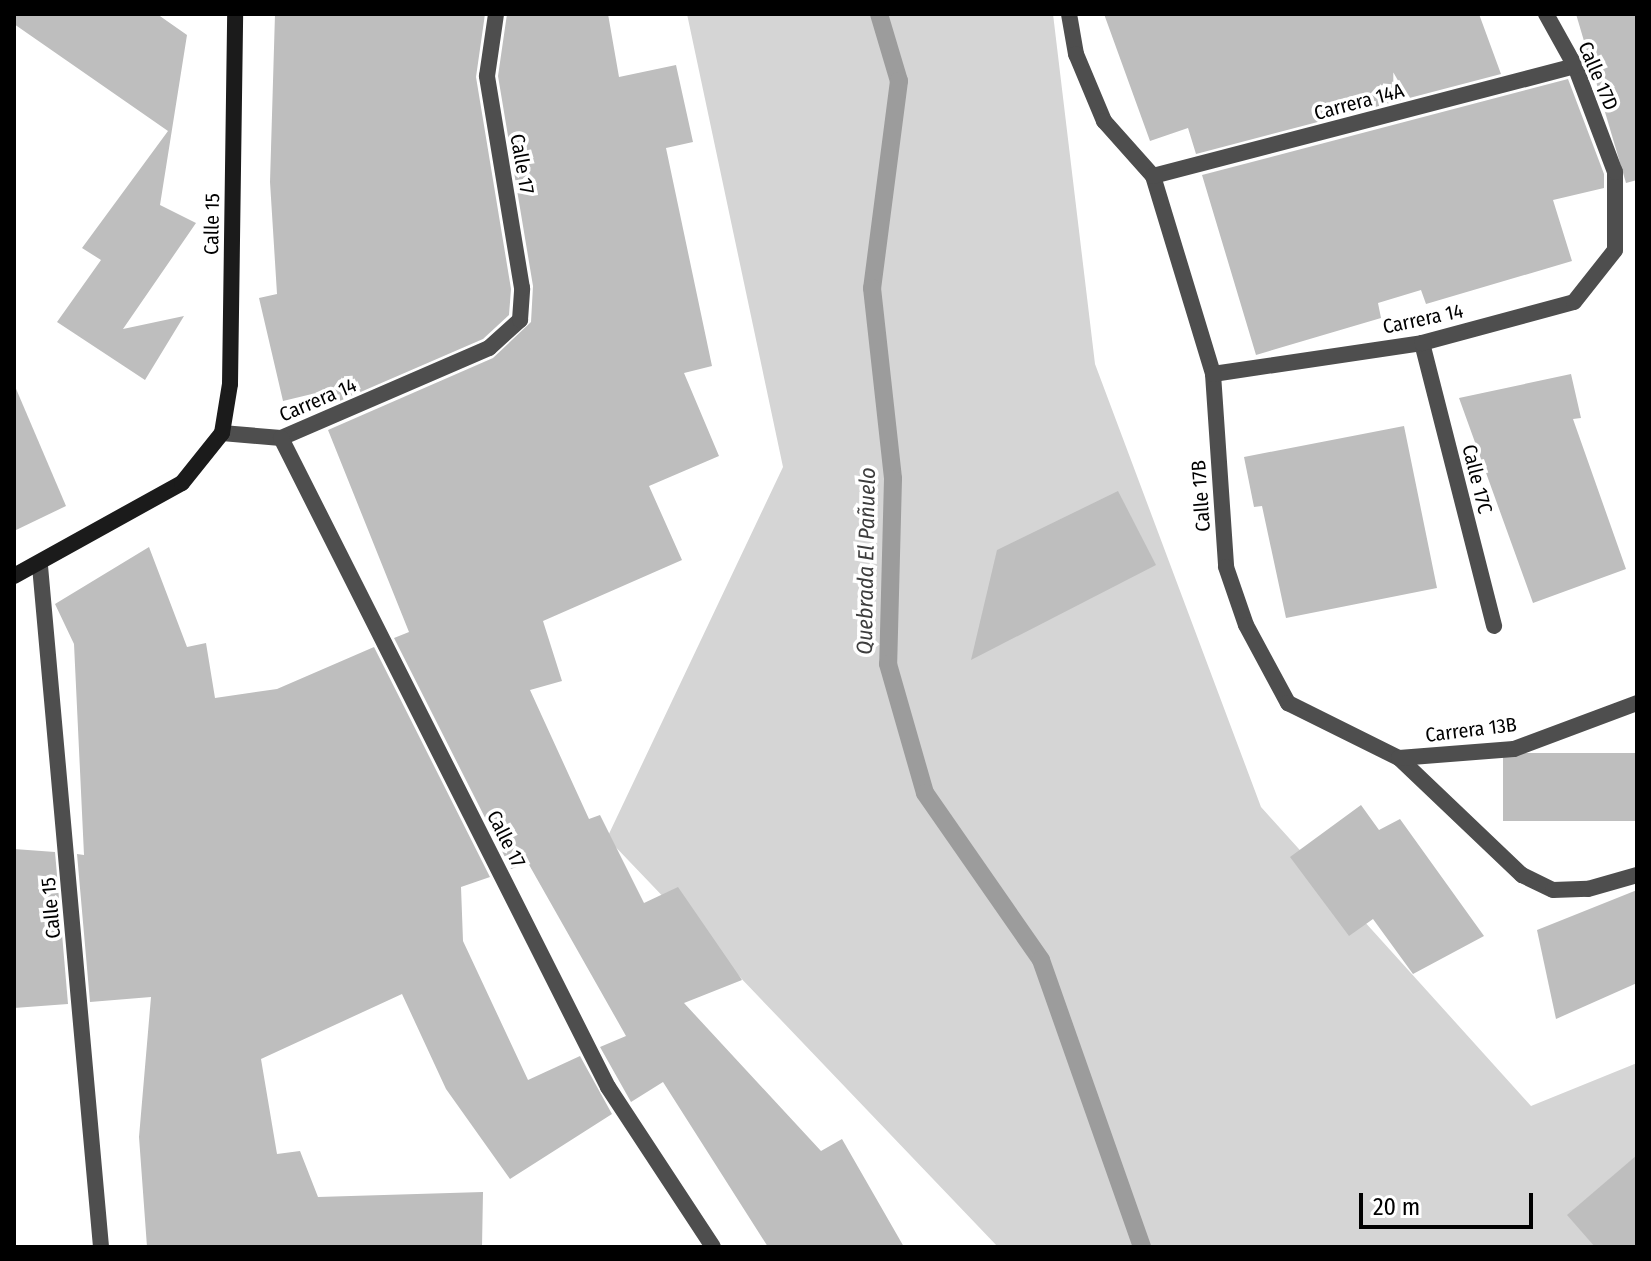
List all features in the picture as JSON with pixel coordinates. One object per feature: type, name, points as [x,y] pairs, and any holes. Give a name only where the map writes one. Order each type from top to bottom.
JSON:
[{"type":"street","name":"Calle 15","points":[[222,433],[230,384],[235,14]]},
{"type":"street","name":"Calle 17","points":[[496,14],[487,76],[522,288],[520,320]]},
{"type":"street","name":"Calle 17B","points":[[1069,14],[1076,54],[1104,121],[1153,176],[1213,374],[1226,567],[1246,625],[1288,703],[1399,758],[1522,875],[1553,890],[1588,889],[1637,875]]},
{"type":"street","name":"Calle 17D","points":[[1546,14],[1575,66],[1615,172],[1615,250]]},
{"type":"street","name":"Carrera 14A","points":[[1153,176],[1575,66]]},
{"type":"street","name":"Carrera 14","points":[[1213,374],[1422,343],[1574,302],[1615,250]]},
{"type":"street","name":"Carrera 14","points":[[222,433],[281,438],[489,348],[520,320]]},
{"type":"street","name":"Calle 17C","points":[[1422,343],[1494,626]]},
{"type":"street","points":[[14,576],[40,566],[182,483],[222,433]]},
{"type":"street","name":"Calle 17","points":[[281,438],[608,1087],[713,1247]]},
{"type":"street","name":"Calle 15","points":[[40,566],[101,1247]]},
{"type":"street","name":"Carrera 13B","points":[[1399,758],[1514,749],[1637,703]]},
{"type":"shaded area","points":[[687,14],[1053,14],[1095,364],[1261,807],[1531,1106],[1637,1063],[1637,1247],[998,1247],[607,838],[783,467]]},
{"type":"building","points":[[14,14],[157,14],[187,35],[160,205],[196,223],[123,329],[184,316],[145,380],[57,322],[101,260],[82,248],[168,131],[14,24]]},
{"type":"building","points":[[275,14],[485,14],[476,77],[511,289],[509,315],[483,339],[319,410],[312,394],[283,401],[259,298],[277,294],[270,182]]},
{"type":"building","points":[[507,14],[608,14],[619,77],[676,65],[693,142],[666,148],[712,366],[684,373],[719,456],[649,486],[682,560],[543,621],[562,681],[530,690],[589,819],[600,815],[644,903],[678,887],[742,980],[684,1003],[821,1151],[842,1139],[904,1247],[768,1247],[663,1082],[631,1102],[600,1047],[626,1036],[528,863],[511,869],[394,638],[409,632],[328,430],[493,358],[531,322],[533,286],[498,76]]},
{"type":"building","points":[[1104,14],[1479,14],[1501,74],[1196,154],[1188,128],[1150,141]]},
{"type":"building","points":[[1576,14],[1637,14],[1637,180],[1626,183]]},
{"type":"building","points":[[1568,79],[1604,174],[1604,188],[1553,200],[1572,261],[1426,304],[1421,290],[1378,303],[1381,318],[1256,355],[1202,175]]},
{"type":"building","points":[[1571,374],[1581,418],[1573,419],[1626,569],[1533,603],[1459,398]]},
{"type":"building","points":[[14,384],[66,506],[14,531]]},
{"type":"building","points":[[1404,426],[1437,588],[1286,618],[1262,506],[1254,507],[1244,457]]},
{"type":"building","points":[[1118,491],[1156,565],[971,660],[997,550]]},
{"type":"building","points":[[149,547],[187,647],[206,643],[215,698],[277,689],[374,647],[490,877],[461,887],[463,941],[528,1080],[580,1056],[612,1114],[510,1179],[446,1089],[402,994],[261,1059],[277,1154],[300,1151],[318,1197],[483,1192],[482,1247],[147,1247],[139,1137],[151,997],[90,1002],[77,854],[84,855],[74,644],[55,604]]},
{"type":"building","points":[[1503,753],[1637,753],[1637,821],[1503,821]]},
{"type":"building","points":[[1361,805],[1379,830],[1400,819],[1484,936],[1413,974],[1373,919],[1349,936],[1290,857]]},
{"type":"building","points":[[14,849],[55,852],[68,1004],[14,1008]]},
{"type":"building","points":[[1637,890],[1637,983],[1556,1019],[1537,930]]},
{"type":"building","points":[[1637,1155],[1637,1247],[1595,1247],[1567,1215]]},
{"type":"waterway","name":"Quebrada El Pañuelo","points":[[879,14],[899,81],[872,288],[893,479],[888,664],[925,793],[1041,960],[1142,1247]]}]
